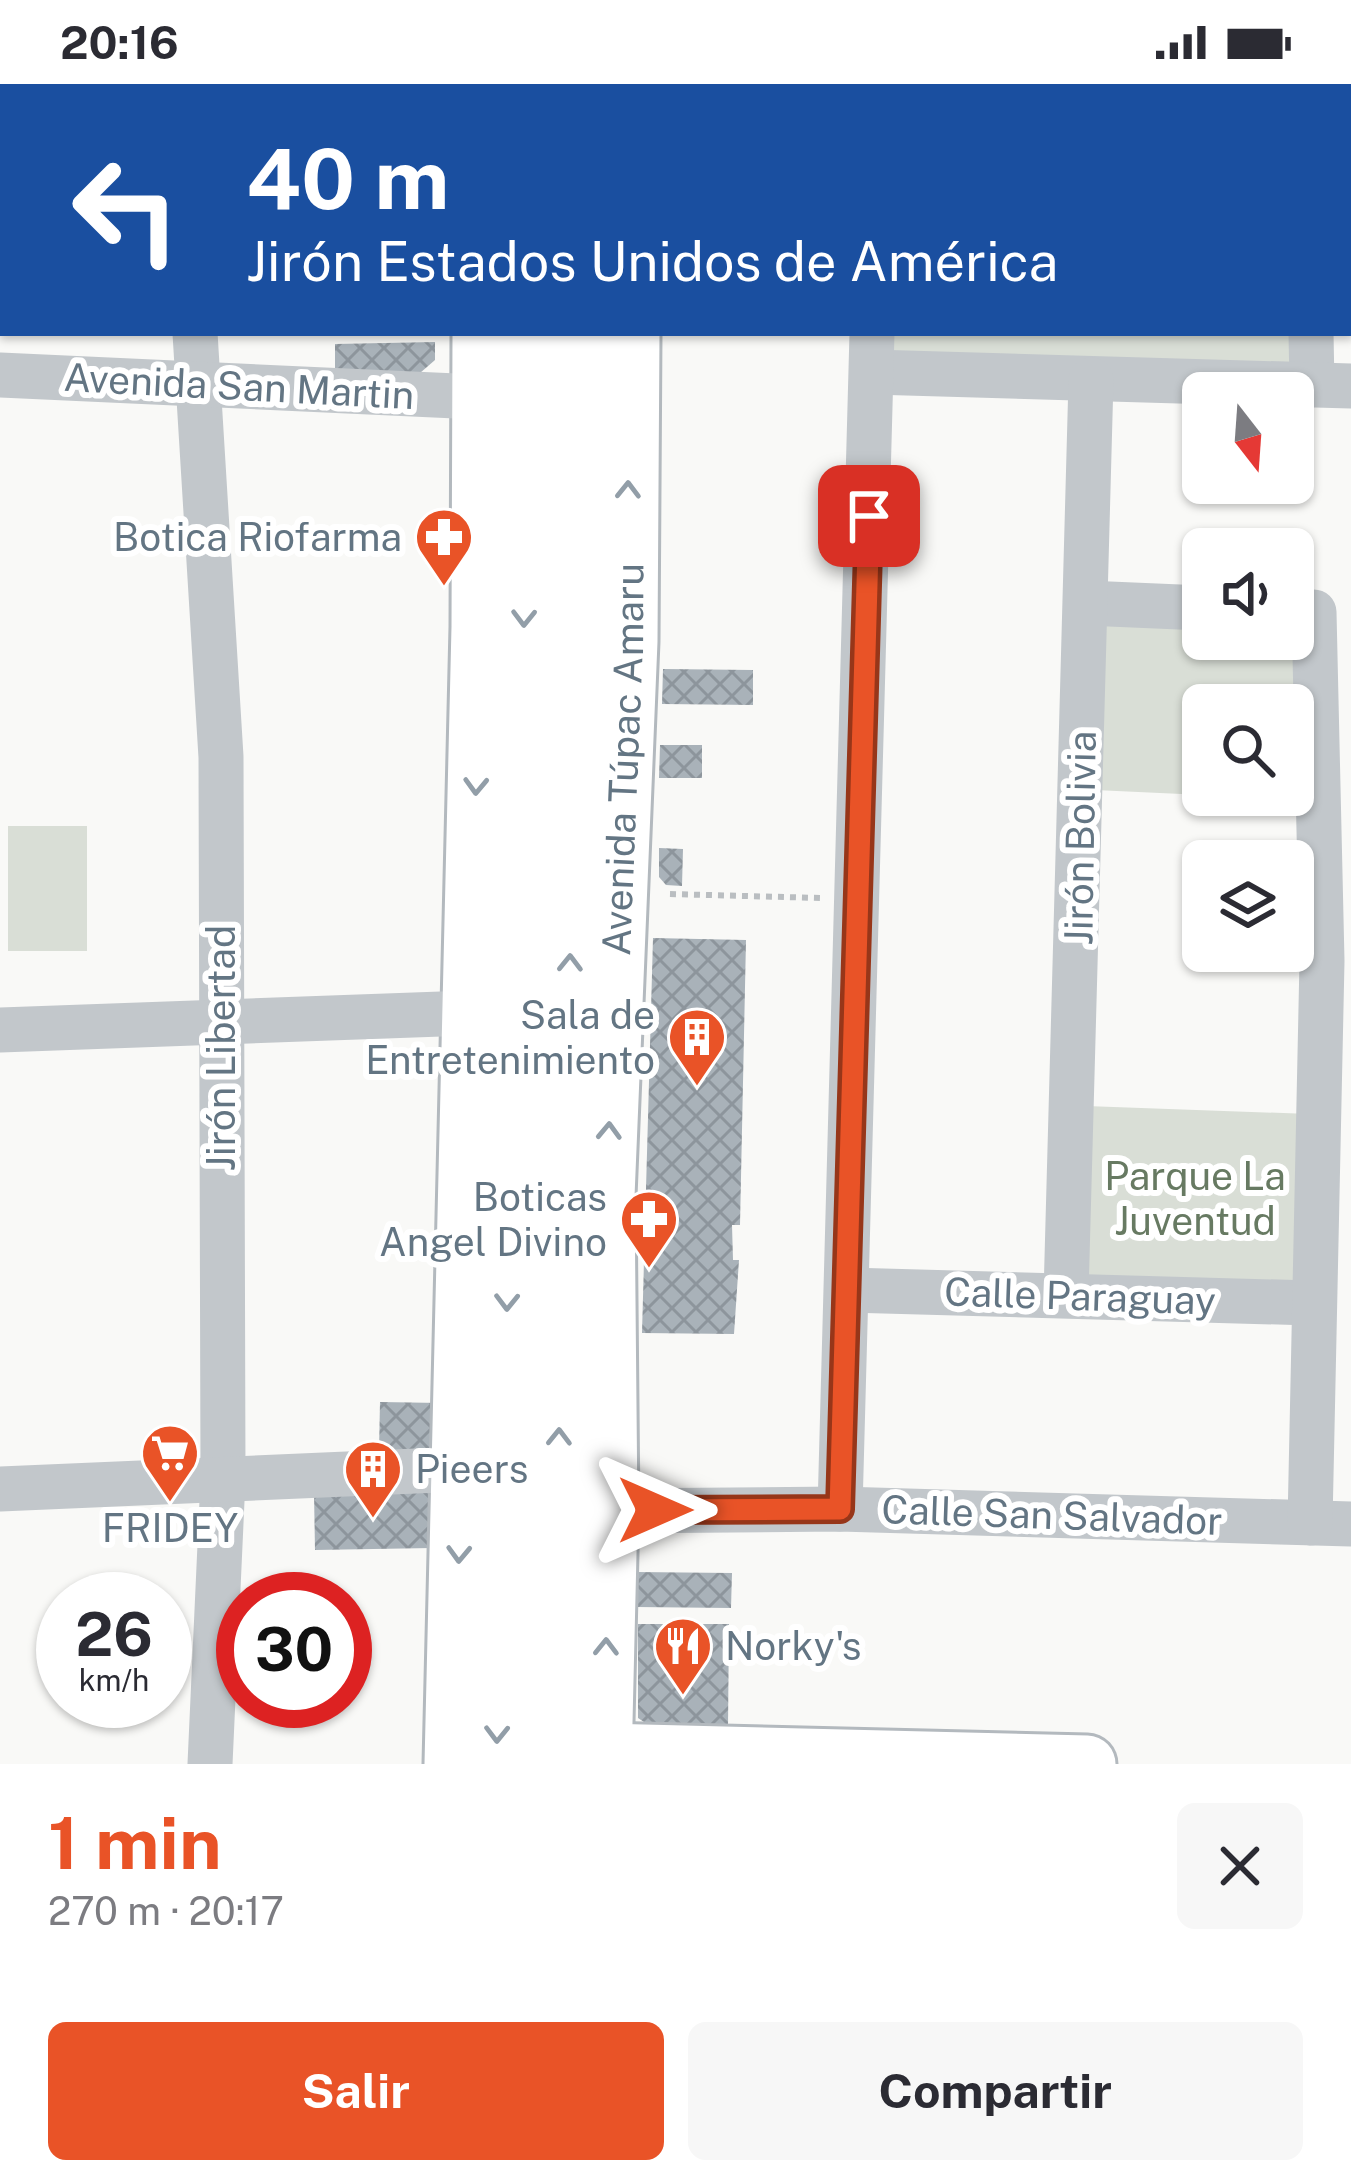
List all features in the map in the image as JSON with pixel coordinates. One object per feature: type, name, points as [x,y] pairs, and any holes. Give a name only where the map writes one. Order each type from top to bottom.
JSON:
[{"type":"highway","points":[[496,1764],[532,336]]},
{"type":"highway","name":"Avenida Túpac Amaru","points":[[584,336],[586,1760]]},
{"type":"main road","points":[[453,1764],[480,627],[481,336]]},
{"type":"main road","name":"Avenida Túpac Amaru","points":[[586,1760],[609,1511],[606,1196],[629,641],[631,336]]},
{"type":"main road","points":[[586,1760],[1088,1764]]},
{"type":"street","name":"Jirón Libertad","points":[[195,336],[221,758],[223,1479],[210,1764]]},
{"type":"street","points":[[840,1509],[861,899],[872,353],[1091,380],[1332,385],[1312,336]]},
{"type":"street","name":"Avenida San Martin","points":[[0,375],[478,397]]},
{"type":"street","name":"Jirón Bolivia","points":[[1066,1295],[1091,380]]},
{"type":"street","points":[[1085,603],[1182,607]]},
{"type":"street","points":[[1319,612],[1322,962],[1311,1303],[1330,1524]]},
{"type":"street","points":[[0,1030],[469,1013]]},
{"type":"street","name":"Calle Paraguay","points":[[848,1290],[1311,1303]]},
{"type":"street","points":[[0,1489],[462,1469]]},
{"type":"street","name":"Calle San Salvador","points":[[609,1511],[840,1509],[1330,1524]]},
{"type":"path","points":[[670,894],[861,899]]},
{"type":"green space","points":[[893,336],[1293,336],[1301,367],[893,352]]},
{"type":"green space","points":[[1099,614],[1182,616],[1182,660],[1295,660],[1297,684],[1182,684],[1182,794],[1095,790]]},
{"type":"green space","points":[[8,826],[87,826],[87,951],[8,951]]},
{"type":"green space","name":"Parque La Juventud","points":[[1086,1106],[1310,1114],[1302,1288],[1081,1283]]},
{"type":"building","points":[[435,342],[435,360],[420,373],[335,374],[335,344]]},
{"type":"building","points":[[663,669],[753,670],[753,705],[662,704]]},
{"type":"building","points":[[660,745],[702,745],[702,778],[659,778]]},
{"type":"building","points":[[659,848],[683,849],[682,886],[666,885],[659,877]]},
{"type":"building","points":[[653,938],[746,940],[740,1225],[732,1225],[733,1260],[739,1260],[734,1334],[642,1333]]},
{"type":"building","points":[[380,1402],[441,1403],[441,1451],[379,1451]]},
{"type":"building","name":"Pieers","points":[[432,1489],[432,1548],[315,1550],[314,1492]]},
{"type":"building","points":[[636,1572],[732,1573],[731,1608],[635,1607]]},
{"type":"building","points":[[638,1624],[729,1624],[728,1726],[650,1726],[638,1718]]},
{"type":"place","name":"Botica Riofarma","points":[[444,588]]},
{"type":"place","name":"Sala de Entretenimiento","points":[[697,1088]]},
{"type":"place","name":"Boticas Angel Divino","points":[[649,1270]]},
{"type":"place","name":"FRIDEY","points":[[170,1504]]},
{"type":"place","name":"Pieers","points":[[373,1520]]},
{"type":"place","name":"Norky's","points":[[683,1697]]},
{"type":"route","points":[[655,1510],[840,1509],[869,516]]}]
